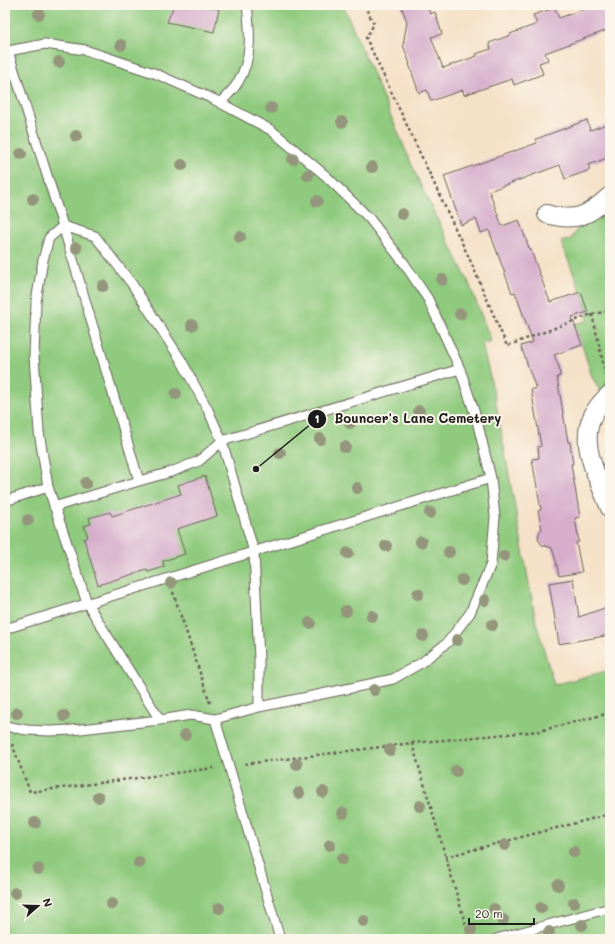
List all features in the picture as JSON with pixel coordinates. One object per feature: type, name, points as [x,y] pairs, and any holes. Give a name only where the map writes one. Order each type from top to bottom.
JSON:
[{"type":"street","points":[[547,214],[557,218],[578,217],[589,213],[610,196]]},
{"type":"street","points":[[609,388],[592,416],[588,429],[587,443],[590,457],[610,508]]},
{"type":"lane","points":[[220,103],[238,82],[247,65],[250,46],[250,26],[247,5]]},
{"type":"lane","points":[[5,726],[27,730],[50,731],[72,730],[191,715],[215,719],[259,707],[393,679],[421,663],[447,643],[470,613],[491,564],[495,517],[491,478],[476,417],[460,369],[428,299],[404,263],[369,218],[326,176],[271,130],[220,103],[154,73],[85,50],[45,44],[6,52],[63,226],[139,481]]},
{"type":"lane","points":[[63,226],[95,236],[132,284],[181,360],[208,410],[222,442],[254,552],[259,659],[259,707]]},
{"type":"lane","points":[[63,226],[49,238],[43,260],[36,302],[34,356],[39,432],[48,487],[87,603],[160,720]]},
{"type":"lane","points":[[54,507],[171,472],[199,461],[222,442],[460,369]]},
{"type":"lane","points":[[5,629],[491,478]]},
{"type":"lane","points":[[5,501],[48,487]]},
{"type":"lane","points":[[215,719],[280,939]]},
{"type":"lane","points":[[496,939],[610,908]]},
{"type":"path","points":[[364,5],[374,24],[366,38],[467,252],[507,346],[592,314],[610,311]]},
{"type":"path","points":[[592,314],[609,388]]},
{"type":"path","points":[[168,578],[215,719]]},
{"type":"path","points":[[5,726],[30,792],[412,742],[539,731],[610,713]]},
{"type":"path","points":[[412,742],[470,939]]},
{"type":"path","points":[[446,857],[610,814]]},
{"type":"green space","points":[[5,5],[343,5],[421,186],[469,283],[491,341],[482,344],[495,398],[536,622],[554,685],[610,670],[610,939],[5,939]]},
{"type":"green space","points":[[610,209],[610,394],[604,399],[592,377],[574,324],[587,321],[588,312],[561,242],[571,239],[577,229]]},
{"type":"building","points":[[174,5],[196,5],[219,9],[214,32],[167,22]]},
{"type":"building","points":[[401,5],[427,5],[430,14],[435,12],[442,34],[431,37],[443,68],[477,56],[476,54],[491,49],[489,43],[537,24],[533,15],[555,8],[559,18],[596,5],[610,5],[610,29],[545,53],[548,60],[539,63],[543,74],[514,85],[512,79],[464,95],[463,90],[431,101],[427,90],[419,93],[403,45],[407,22]]},
{"type":"building","points":[[587,120],[590,130],[610,123],[610,157],[588,165],[590,170],[565,179],[560,165],[489,191],[502,226],[519,220],[550,302],[581,292],[588,312],[572,317],[582,345],[554,355],[559,367],[560,376],[557,377],[568,442],[570,442],[573,464],[571,464],[580,517],[575,518],[579,542],[576,542],[582,572],[559,576],[552,548],[542,545],[538,539],[539,533],[542,529],[538,511],[541,510],[532,459],[539,458],[538,447],[541,446],[531,389],[536,389],[521,346],[533,342],[515,292],[512,293],[489,230],[481,233],[476,219],[461,225],[444,176],[537,143],[536,139]]},
{"type":"building","points":[[205,476],[217,516],[177,529],[185,554],[163,561],[164,567],[148,572],[147,570],[98,585],[84,539],[88,537],[84,526],[91,524],[89,518],[110,512],[112,516],[181,494],[178,485]]},
{"type":"building","points":[[573,579],[579,617],[610,606],[610,635],[559,644],[549,583]]},
{"type":"place","name":"Bouncer's Lane Cemetery","points":[[256,469]]}]
